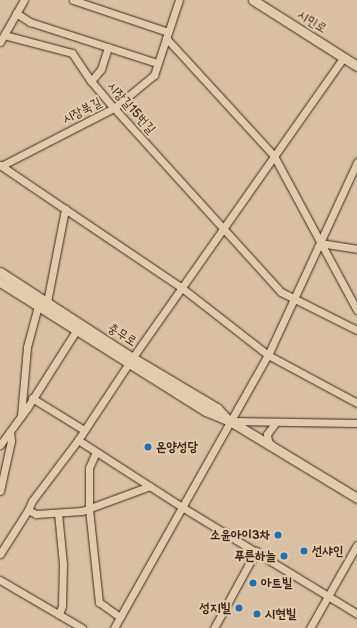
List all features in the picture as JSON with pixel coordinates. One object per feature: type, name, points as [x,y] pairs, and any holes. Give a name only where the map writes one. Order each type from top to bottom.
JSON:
[{"type":"main road","name":"시민로","points":[[253,0],[357,66]]},
{"type":"main road","name":"충무로","points":[[0,272],[47,302],[78,327]]},
{"type":"main road","name":"충무로","points":[[0,282],[38,306],[78,327],[131,360],[217,408],[230,421],[357,498]]},
{"type":"street","points":[[0,42],[24,0]]},
{"type":"street","points":[[73,0],[167,35],[274,156],[357,310]]},
{"type":"street","name":"시장북길","points":[[1,165],[114,108],[154,74],[179,0]]},
{"type":"street","points":[[16,13],[30,22],[157,63]]},
{"type":"street","name":"시장길15번길","points":[[4,35],[72,53],[91,81],[114,108],[281,292],[357,330]]},
{"type":"street","points":[[91,81],[101,69],[108,48]]},
{"type":"street","points":[[0,554],[28,510],[32,501],[78,440],[131,360],[223,227],[344,57]]},
{"type":"street","points":[[114,628],[268,355],[357,162]]},
{"type":"street","points":[[1,165],[182,288],[268,355],[357,403]]},
{"type":"street","points":[[47,302],[65,208]]},
{"type":"street","points":[[320,243],[357,249]]},
{"type":"street","points":[[21,417],[27,347],[38,306]]},
{"type":"street","points":[[0,445],[21,417],[78,327]]},
{"type":"street","points":[[32,398],[84,430]]},
{"type":"street","points":[[230,421],[357,424],[357,420]]},
{"type":"street","points":[[273,447],[268,442],[267,434],[270,427],[276,422]]},
{"type":"street","points":[[0,491],[12,441],[10,432]]},
{"type":"street","points":[[78,440],[182,507],[357,614]]},
{"type":"street","points":[[96,452],[89,468],[89,510],[98,602],[120,617]]},
{"type":"street","points":[[28,510],[36,514],[89,510],[150,486]]},
{"type":"street","points":[[58,513],[63,564],[62,606],[59,614]]},
{"type":"street","points":[[310,628],[357,544]]},
{"type":"street","points":[[214,628],[256,551]]},
{"type":"street","points":[[0,580],[82,628]]},
{"type":"place","name":"온양성당","points":[[148,447]]},
{"type":"place","name":"소윤아이3차","points":[[278,535]]},
{"type":"place","name":"선샤인","points":[[304,551]]},
{"type":"place","name":"푸른하늘","points":[[284,556]]},
{"type":"place","name":"아트빌","points":[[253,583]]},
{"type":"place","name":"성지빌","points":[[239,608]]},
{"type":"place","name":"시현빌","points":[[257,614]]}]
